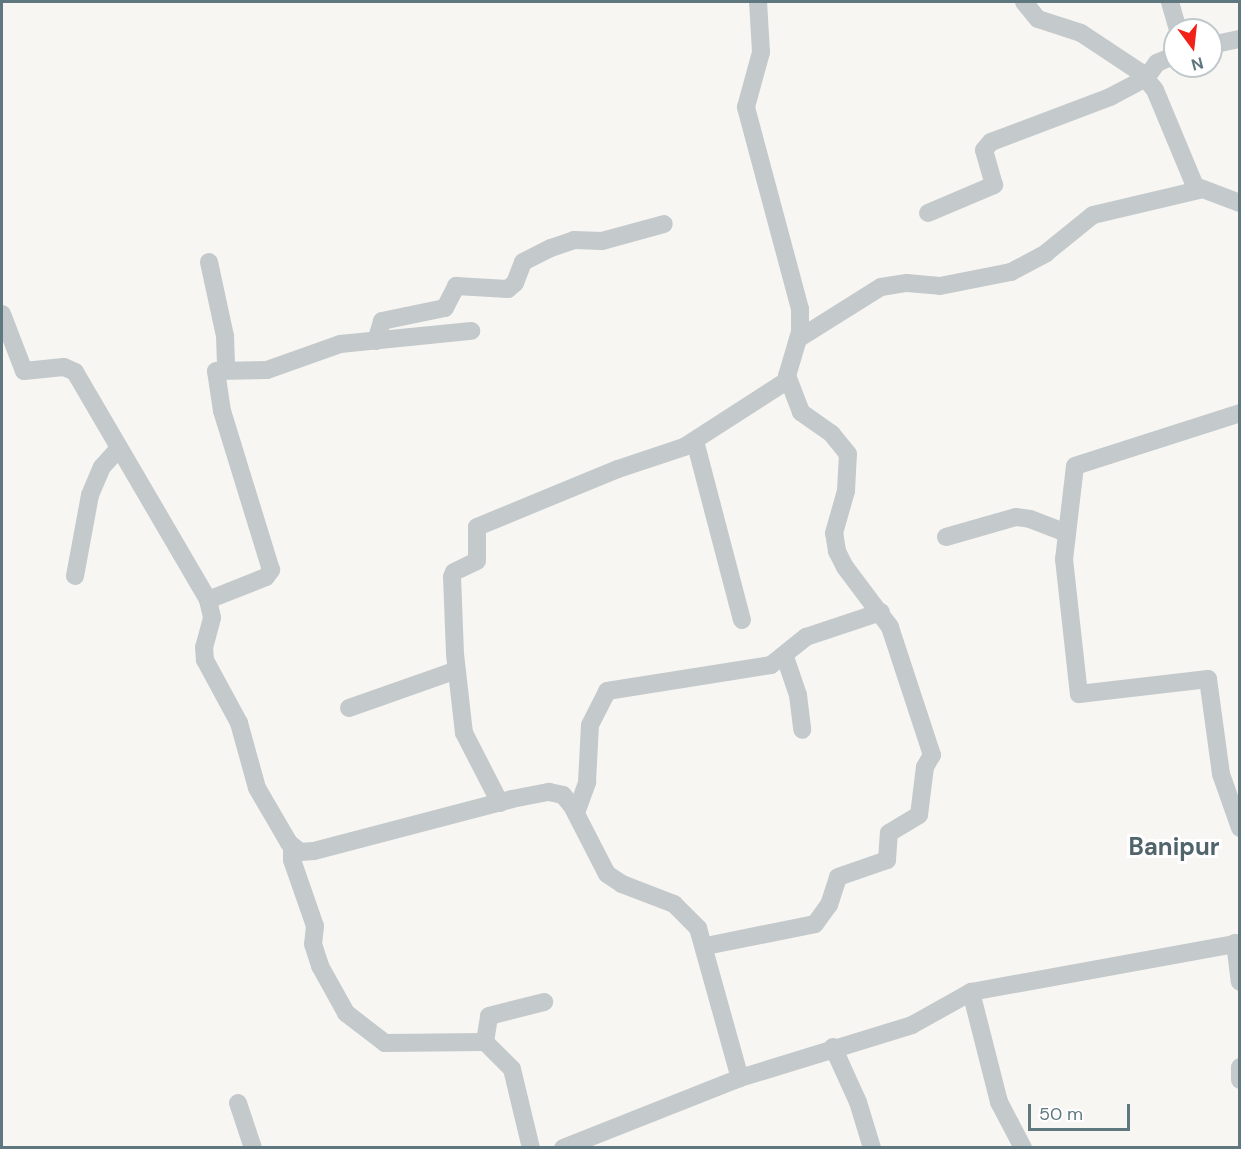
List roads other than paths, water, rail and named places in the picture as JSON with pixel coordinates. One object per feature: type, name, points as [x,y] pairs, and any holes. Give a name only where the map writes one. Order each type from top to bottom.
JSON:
[{"type":"street","points":[[706,946],[815,924],[829,905],[838,877],[887,860],[889,832],[914,818],[922,808],[924,772],[931,750],[890,627],[881,612],[845,567],[834,536],[846,491],[848,454],[832,435],[801,412],[788,380],[787,366],[798,339],[798,300],[746,107],[761,52],[758,2]]},
{"type":"street","points":[[1024,2],[1038,19],[1081,33],[1146,78],[1199,190]]},
{"type":"street","points":[[1170,2],[1175,18]]},
{"type":"street","points":[[1223,42],[1239,39]]},
{"type":"street","points":[[928,213],[994,185],[984,150],[990,142],[1080,110],[1146,78],[1157,63],[1163,60]]},
{"type":"street","points":[[798,339],[881,287],[907,283],[940,286],[1011,272],[1046,253],[1093,215],[1199,190],[1239,203]]},
{"type":"street","points":[[376,341],[382,321],[445,308],[456,286],[508,289],[515,283],[523,262],[542,252],[570,241],[602,242],[664,224]]},
{"type":"street","points":[[209,262],[225,336],[226,369]]},
{"type":"street","points":[[2,314],[20,368],[28,373],[64,367],[75,372],[208,600],[212,618],[204,647],[205,660],[239,723],[257,788],[292,846],[300,852],[314,851],[500,803],[557,793],[576,813],[607,874],[681,910],[698,928],[706,946],[740,1078]]},
{"type":"street","points":[[208,600],[271,572],[219,397],[216,371],[226,369],[267,370],[332,345],[471,331]]},
{"type":"street","points":[[500,803],[465,737],[457,670],[452,578],[454,572],[477,561],[477,527],[695,441],[788,380]]},
{"type":"street","points":[[1239,413],[1075,466],[1064,560],[1079,694],[1208,679],[1221,774],[1239,828]]},
{"type":"street","points":[[695,441],[742,620]]},
{"type":"street","points":[[75,576],[90,495],[102,466],[119,448]]},
{"type":"street","points":[[946,537],[1016,517],[1030,519],[1066,533]]},
{"type":"street","points":[[576,813],[587,782],[590,725],[607,691],[757,668],[785,657],[806,637],[881,612]]},
{"type":"street","points":[[785,657],[798,695],[802,730]]},
{"type":"street","points":[[349,708],[457,670]]},
{"type":"street","points":[[292,846],[292,860],[315,926],[313,944],[323,975],[335,998],[356,1023],[385,1043],[485,1042],[512,1069],[531,1148]]},
{"type":"street","points":[[563,1148],[740,1078],[833,1047],[912,1025],[971,992],[1237,943],[1239,982]]},
{"type":"street","points":[[971,992],[993,1086],[1023,1148]]},
{"type":"street","points":[[485,1042],[489,1016],[544,1002]]},
{"type":"street","points":[[833,1047],[858,1102],[872,1148]]},
{"type":"street","points":[[1239,1067],[1239,1080]]},
{"type":"street","points":[[238,1103],[253,1148]]},
{"type":"district","name":"Banipur","points":[[1174,847]]}]
